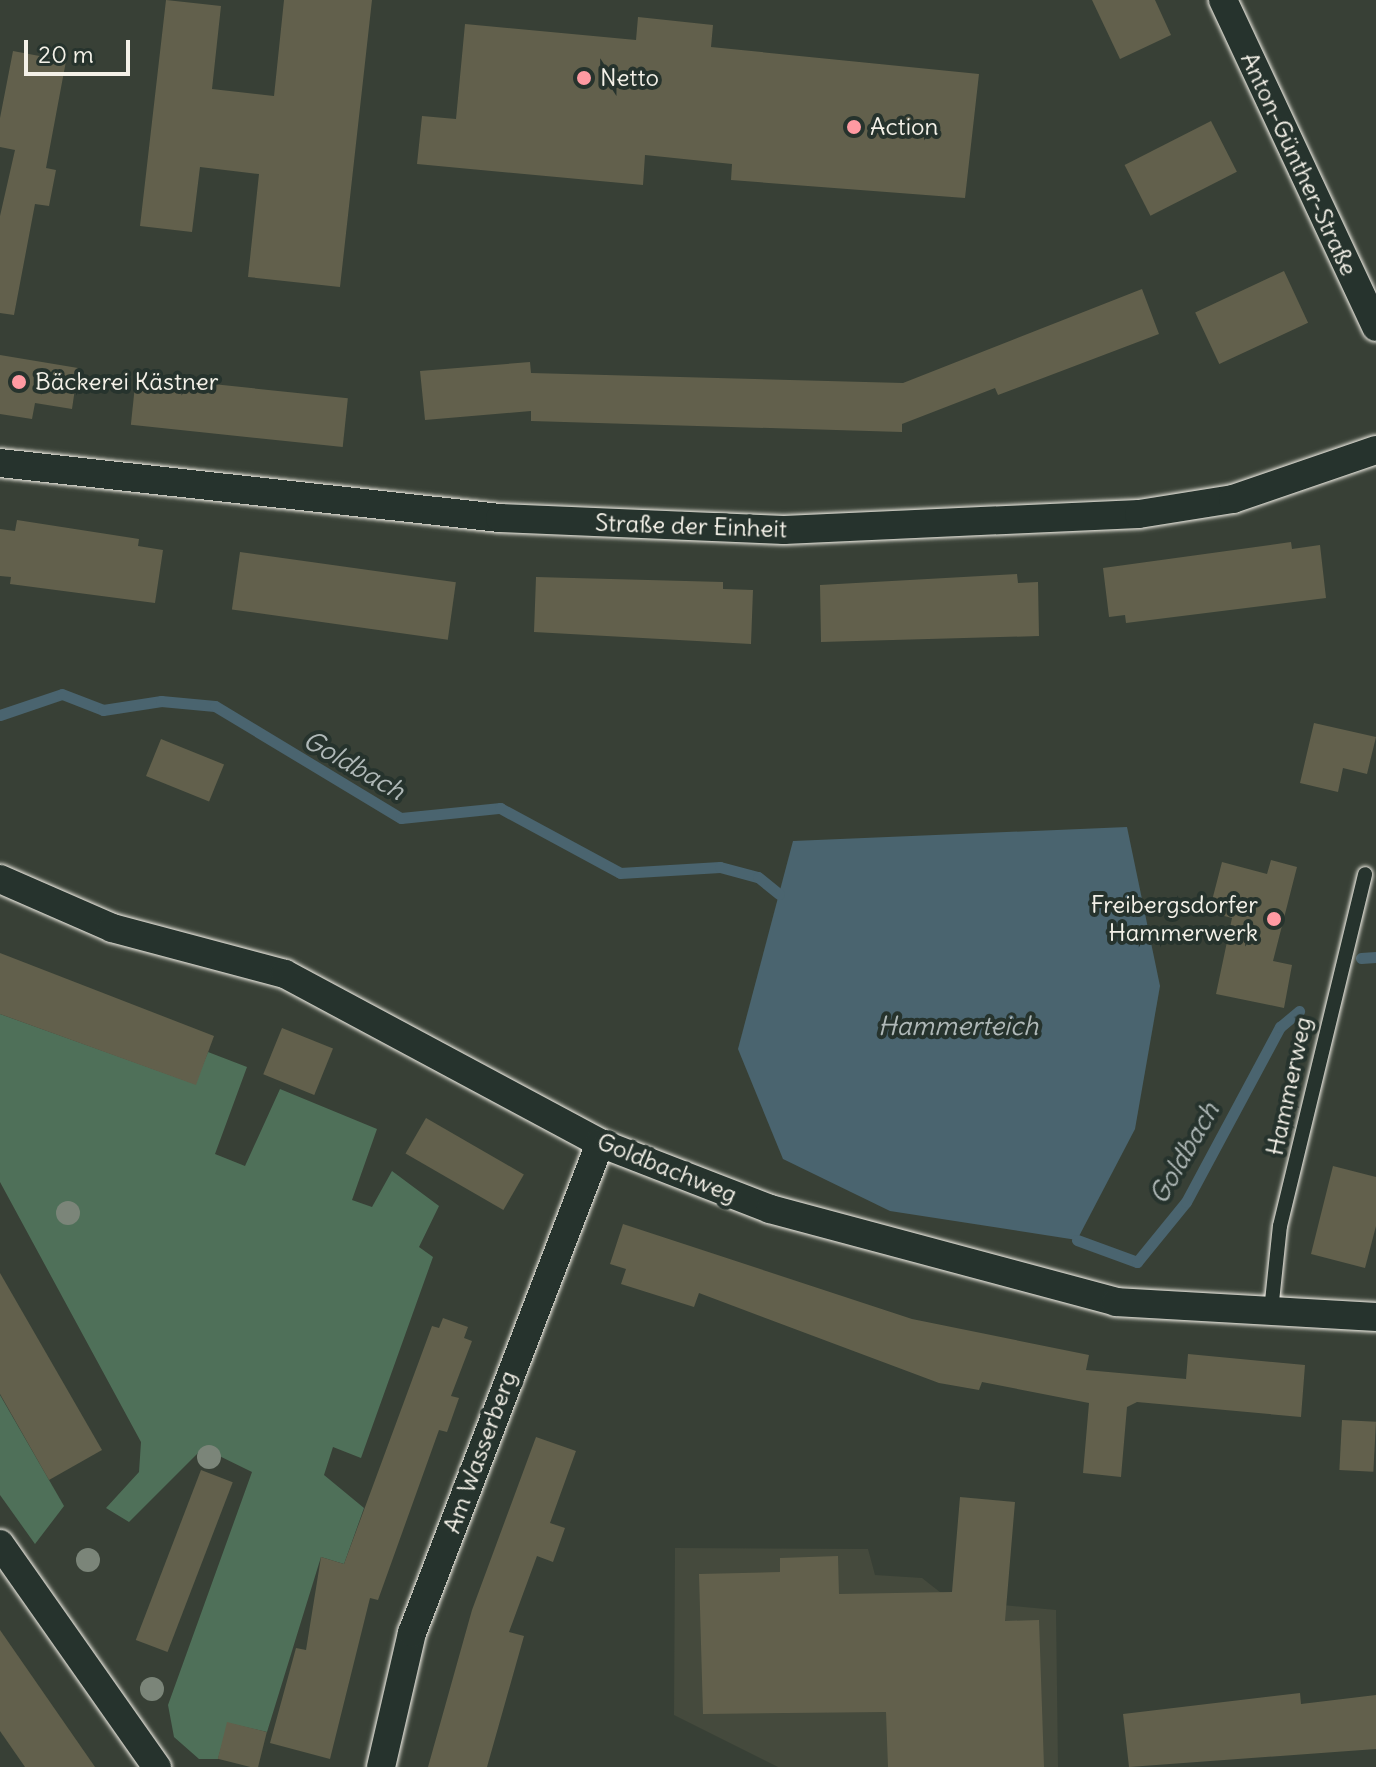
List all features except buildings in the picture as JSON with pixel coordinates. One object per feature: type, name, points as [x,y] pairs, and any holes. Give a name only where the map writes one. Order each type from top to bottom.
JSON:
[{"type":"street","name":"Anton-Günther-Straße","points":[[1223,0],[1376,327]]},
{"type":"street","name":"Straße der Einheit","points":[[0,463],[500,518],[784,530],[1139,514],[1233,499],[1376,450]]},
{"type":"street","name":"Goldbachweg","points":[[0,879],[112,928],[285,974],[600,1143],[770,1209],[1116,1302],[1376,1317]]},
{"type":"street","name":"Am Wasserberg","points":[[381,1767],[412,1633],[600,1143]]},
{"type":"street","points":[[0,1544],[157,1767]]},
{"type":"lane","name":"Hammerweg","points":[[1271,1311],[1280,1226],[1365,874]]},
{"type":"shaded area","points":[[675,1548],[868,1549],[875,1575],[922,1578],[950,1600],[1056,1610],[1058,1767],[778,1767],[674,1715]]},
{"type":"green space","points":[[0,1014],[195,1084],[208,1052],[247,1067],[215,1154],[245,1166],[280,1089],[377,1129],[352,1200],[372,1207],[392,1171],[439,1206],[419,1247],[433,1257],[361,1458],[333,1447],[324,1475],[364,1508],[344,1564],[321,1557],[267,1732],[228,1723],[218,1759],[199,1759],[174,1737],[168,1705],[252,1472],[203,1448],[129,1522],[106,1508],[139,1472],[141,1442],[0,1182]]},
{"type":"green space","points":[[0,1395],[64,1506],[35,1544],[0,1495]]},
{"type":"water","name":"Hammerteich","points":[[1127,827],[1160,986],[1135,1129],[1077,1240],[890,1211],[783,1159],[738,1049],[793,841]]},
{"type":"waterway","name":"Goldbach","points":[[0,715],[62,694],[103,710],[161,701],[215,706],[401,818],[500,808],[620,873],[720,867],[758,877],[779,894]]},
{"type":"waterway","name":"Goldbach","points":[[1361,958],[1376,957]]},
{"type":"waterway","name":"Goldbach","points":[[1077,1240],[1137,1262],[1186,1202],[1280,1027],[1299,1011]]},
{"type":"place","name":"Netto","points":[[584,78]]},
{"type":"place","name":"Action","points":[[854,127]]},
{"type":"place","name":"Bäckerei Kästner","points":[[19,382]]},
{"type":"place","name":"Freibergsdorfer Hammerwerk","points":[[1274,919]]}]
